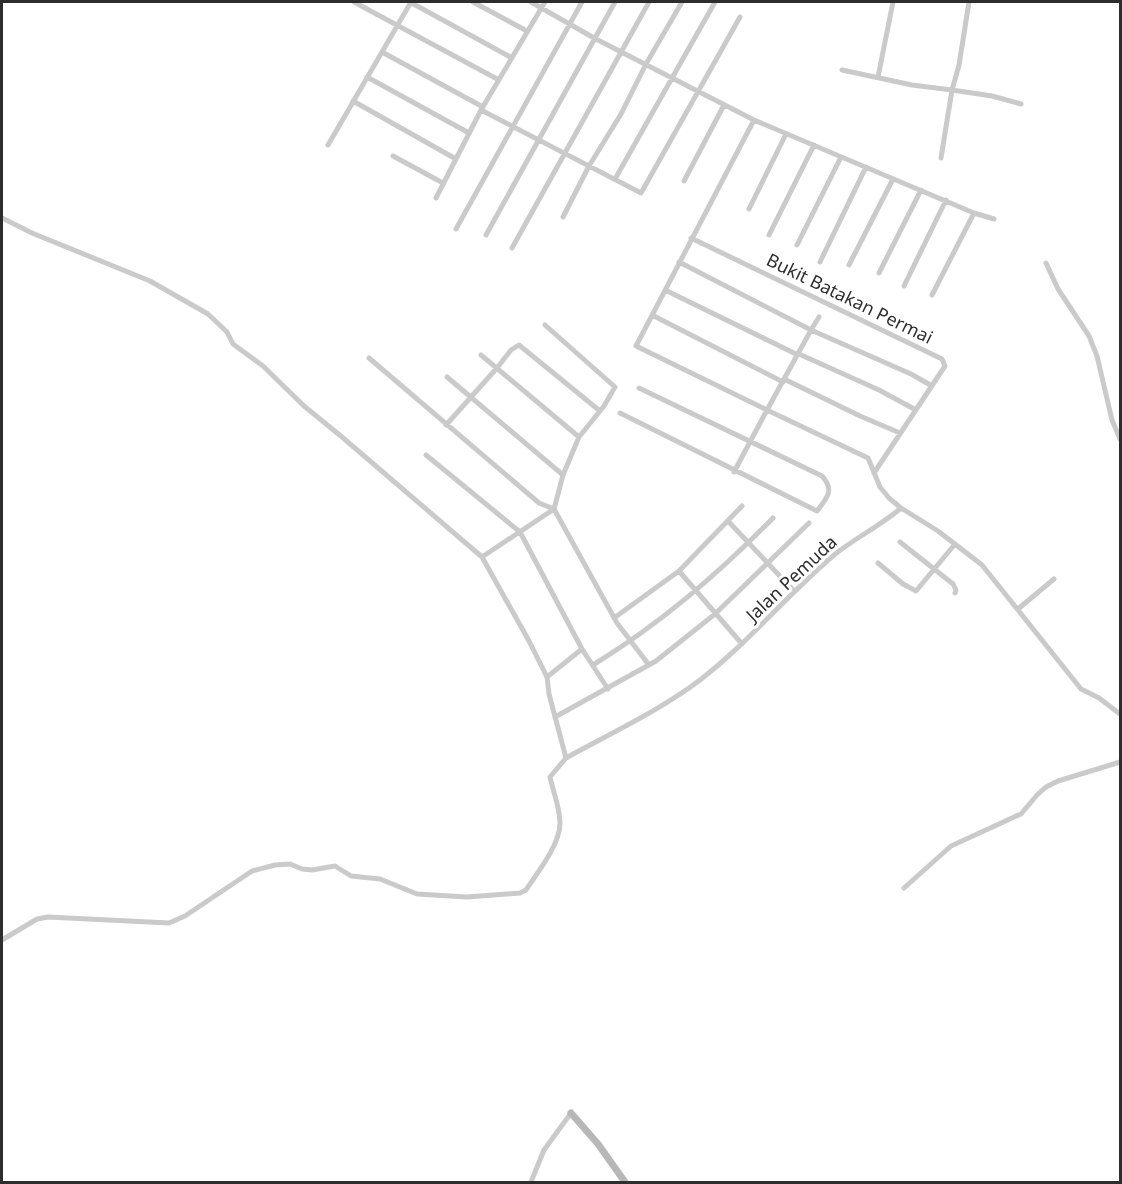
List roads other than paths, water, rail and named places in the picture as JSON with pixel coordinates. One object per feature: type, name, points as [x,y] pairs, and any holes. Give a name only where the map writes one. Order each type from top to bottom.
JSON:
[{"type":"street","points":[[354,2],[499,80]]},
{"type":"street","points":[[328,145],[411,2],[512,58]]},
{"type":"street","points":[[473,2],[527,31]]},
{"type":"street","points":[[531,2],[543,4],[569,24],[594,38],[754,120],[974,213],[994,219]]},
{"type":"street","points":[[456,229],[582,2]]},
{"type":"street","points":[[486,235],[615,2]]},
{"type":"street","points":[[512,248],[649,2]]},
{"type":"street","points":[[563,217],[682,2]]},
{"type":"street","points":[[615,179],[715,2]]},
{"type":"street","points":[[878,77],[893,2]]},
{"type":"street","points":[[941,158],[969,2]]},
{"type":"street","points":[[436,198],[482,109],[543,4]]},
{"type":"street","points":[[382,52],[482,109],[641,193],[740,17]]},
{"type":"street","points":[[842,70],[912,85],[992,96],[1021,104]]},
{"type":"street","points":[[367,77],[469,133]]},
{"type":"street","points":[[353,101],[456,159]]},
{"type":"street","points":[[684,181],[724,105]]},
{"type":"street","points":[[754,120],[636,346],[868,458],[880,487],[901,508],[938,531],[982,565],[1081,689],[1099,698],[1120,714]]},
{"type":"street","points":[[749,209],[786,134]]},
{"type":"street","points":[[769,234],[814,145]]},
{"type":"street","points":[[393,156],[443,183]]},
{"type":"street","points":[[797,246],[841,157]]},
{"type":"street","points":[[820,262],[866,167]]},
{"type":"street","points":[[849,265],[893,179]]},
{"type":"street","points":[[879,273],[921,190]]},
{"type":"street","points":[[904,286],[946,200]]},
{"type":"street","points":[[932,296],[974,213]]},
{"type":"street","points":[[2,218],[32,233],[150,281],[208,314],[227,332],[233,344],[263,366],[304,406],[482,557],[547,677],[566,758],[550,777],[560,821],[559,830],[550,852],[526,891],[520,893],[467,897],[417,894],[380,879],[351,876],[335,866],[312,870],[290,864],[275,865],[252,871],[185,916],[169,923],[48,917],[37,919],[2,940]]},
{"type":"street","name":"Bukit Batakan Permai","points":[[691,238],[942,359],[945,366],[874,473]]},
{"type":"street","points":[[679,262],[811,330],[911,374],[932,386]]},
{"type":"street","points":[[1046,263],[1058,288],[1089,336],[1097,356],[1112,420],[1120,439]]},
{"type":"street","points":[[664,290],[798,355],[879,390],[916,410]]},
{"type":"street","points":[[652,315],[783,381],[900,433]]},
{"type":"street","points":[[734,472],[819,317]]},
{"type":"street","points":[[482,557],[554,509],[563,476],[579,437],[600,411],[615,387],[545,326]]},
{"type":"street","points":[[446,425],[515,346],[522,346],[600,411]]},
{"type":"street","points":[[481,355],[579,437]]},
{"type":"street","points":[[369,358],[539,503],[554,509]]},
{"type":"street","points":[[447,377],[563,476]]},
{"type":"street","points":[[620,413],[734,472],[817,511],[829,492],[830,487],[822,476],[639,388]]},
{"type":"street","points":[[1112,420],[1120,416]]},
{"type":"street","points":[[426,455],[520,532],[582,649],[608,689]]},
{"type":"street","points":[[614,618],[678,571],[742,506]]},
{"type":"street","name":"Jalan Pemuda","points":[[566,758],[650,712],[699,680],[742,644],[794,591],[836,554],[901,508]]},
{"type":"street","points":[[554,509],[614,618],[649,665]]},
{"type":"street","points":[[593,665],[631,642],[696,592],[773,518]]},
{"type":"street","points":[[728,521],[794,591]]},
{"type":"street","points":[[555,717],[649,665],[715,614],[808,523]]},
{"type":"street","points":[[900,542],[953,584],[955,592]]},
{"type":"street","points":[[878,562],[903,584],[916,591],[955,544]]},
{"type":"street","points":[[678,571],[742,644]]},
{"type":"street","points":[[1018,609],[1054,579]]},
{"type":"street","points":[[547,677],[582,649]]},
{"type":"street","points":[[904,888],[951,846],[1021,814],[1036,795],[1046,787],[1058,781],[1120,762]]},
{"type":"street","points":[[531,1182],[548,1143],[571,1113],[598,1144],[625,1182]]}]
